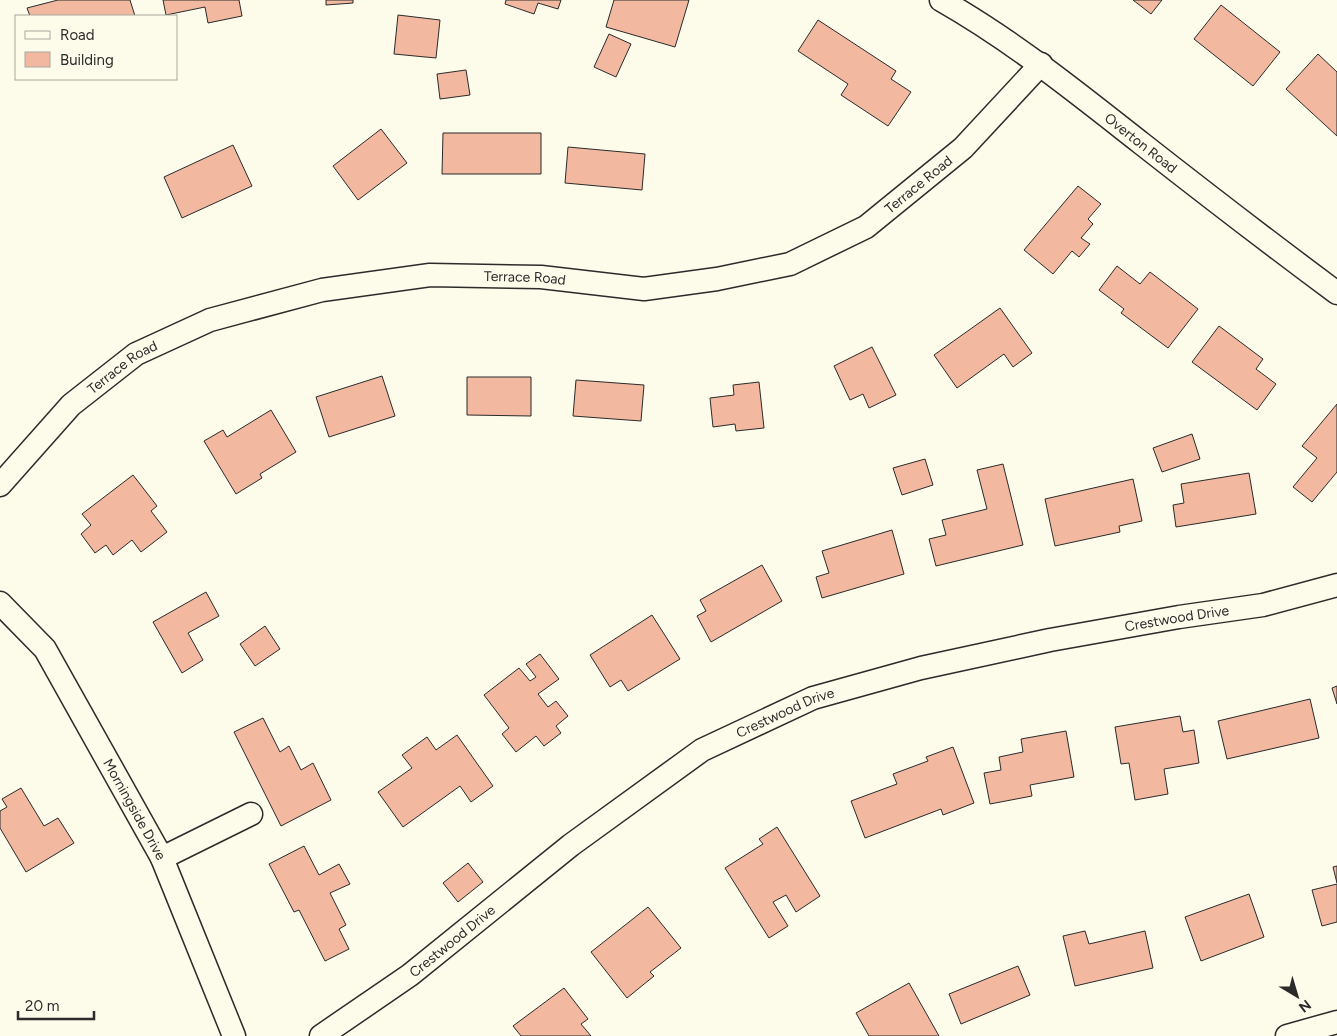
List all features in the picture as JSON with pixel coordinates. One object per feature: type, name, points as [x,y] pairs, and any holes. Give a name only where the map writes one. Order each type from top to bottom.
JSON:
[{"type":"street","name":"Overton Road","points":[[941,0],[989,27],[1041,64],[1262,238],[1337,293]]},
{"type":"street","name":"Terrace Road","points":[[0,485],[71,405],[136,354],[210,320],[322,290],[430,275],[541,277],[644,289],[717,279],[790,264],[866,227],[963,148],[1041,64]]},
{"type":"street","name":"Crestwood Drive","points":[[321,1036],[410,975],[571,845],[702,750],[813,698],[949,662],[1060,638],[1179,617],[1263,605],[1337,585]]},
{"type":"street","name":"Morningside Drive","points":[[0,602],[45,649],[162,858],[234,1036]]},
{"type":"street","points":[[162,858],[251,814]]},
{"type":"street","points":[[1287,1036],[1337,1022]]},
{"type":"building","points":[[58,0],[130,0],[135,15],[30,15],[27,8]]},
{"type":"building","points":[[163,0],[239,0],[242,16],[208,23],[205,7],[166,15]]},
{"type":"building","points":[[326,0],[353,0],[353,3],[326,5]]},
{"type":"building","points":[[506,0],[561,0],[558,9],[538,3],[534,14],[505,4]]},
{"type":"building","points":[[614,0],[689,0],[675,47],[606,27]]},
{"type":"building","points":[[1133,0],[1162,0],[1151,14]]},
{"type":"building","points":[[1221,5],[1280,52],[1253,86],[1194,39]]},
{"type":"building","points":[[398,15],[440,20],[436,58],[394,54]]},
{"type":"building","points":[[818,20],[896,71],[891,79],[911,92],[888,126],[841,95],[848,84],[798,51]]},
{"type":"building","points":[[609,34],[631,44],[616,77],[594,67]]},
{"type":"building","points":[[1318,54],[1337,72],[1337,136],[1286,89]]},
{"type":"building","points":[[466,70],[470,95],[440,99],[437,74]]},
{"type":"building","points":[[381,129],[407,163],[358,200],[333,166]]},
{"type":"building","points":[[443,133],[541,133],[541,174],[442,174]]},
{"type":"building","points":[[233,145],[252,186],[182,218],[164,177]]},
{"type":"building","points":[[568,147],[645,154],[642,190],[565,183]]},
{"type":"building","points":[[1078,186],[1101,204],[1088,219],[1093,224],[1081,238],[1090,244],[1079,257],[1072,251],[1053,274],[1024,250]]},
{"type":"building","points":[[1117,266],[1140,284],[1150,272],[1198,309],[1168,348],[1121,313],[1124,309],[1099,290]]},
{"type":"building","points":[[1000,308],[1032,353],[1013,367],[1004,354],[957,388],[934,355]]},
{"type":"building","points":[[1219,326],[1263,359],[1256,369],[1276,384],[1257,410],[1192,362]]},
{"type":"building","points":[[872,347],[896,395],[869,408],[863,394],[850,400],[834,366]]},
{"type":"building","points":[[382,376],[395,416],[329,437],[316,397]]},
{"type":"building","points":[[467,377],[531,377],[531,416],[467,415]]},
{"type":"building","points":[[576,380],[644,385],[641,421],[573,416]]},
{"type":"building","points":[[759,382],[764,428],[736,431],[735,424],[713,427],[710,398],[734,395],[733,385]]},
{"type":"building","points":[[1337,404],[1337,472],[1312,502],[1293,487],[1317,458],[1302,446]]},
{"type":"building","points":[[271,410],[296,452],[260,474],[262,478],[236,494],[204,441],[223,430],[227,437]]},
{"type":"building","points":[[1192,434],[1200,459],[1162,472],[1153,448]]},
{"type":"building","points":[[925,459],[933,485],[902,495],[893,468]]},
{"type":"building","points":[[1003,464],[1023,545],[936,566],[929,539],[946,535],[942,520],[987,509],[977,470]]},
{"type":"building","points":[[1249,473],[1256,514],[1176,527],[1173,505],[1184,503],[1181,484]]},
{"type":"building","points":[[133,475],[157,506],[151,511],[167,532],[141,552],[132,540],[113,555],[106,545],[95,553],[81,534],[91,525],[82,514]]},
{"type":"building","points":[[1133,479],[1142,521],[1119,526],[1120,532],[1055,546],[1045,499]]},
{"type":"building","points":[[892,530],[904,574],[822,598],[816,577],[829,573],[822,551]]},
{"type":"building","points":[[762,565],[782,601],[711,642],[697,616],[706,611],[700,600]]},
{"type":"building","points":[[206,592],[219,616],[188,633],[203,660],[182,673],[153,622]]},
{"type":"building","points":[[652,615],[680,659],[628,691],[621,680],[610,687],[590,655]]},
{"type":"building","points":[[265,626],[280,649],[255,666],[240,644]]},
{"type":"building","points":[[540,654],[559,679],[538,694],[548,707],[556,701],[568,716],[556,726],[561,733],[544,746],[536,736],[516,752],[502,734],[509,728],[484,695],[519,668],[530,681],[536,677],[526,664]]},
{"type":"building","points":[[1337,686],[1337,704],[1332,688]]},
{"type":"building","points":[[1310,699],[1319,738],[1227,759],[1218,721]]},
{"type":"building","points":[[1180,716],[1183,732],[1194,730],[1199,763],[1164,769],[1168,794],[1135,800],[1129,763],[1121,764],[1115,727]]},
{"type":"building","points":[[263,718],[280,752],[289,746],[301,770],[313,763],[331,800],[281,826],[234,732]]},
{"type":"building","points":[[1066,731],[1074,777],[1030,785],[1032,796],[990,804],[984,773],[1001,770],[999,757],[1023,752],[1021,739]]},
{"type":"building","points":[[457,735],[493,786],[471,802],[460,786],[403,827],[378,792],[412,768],[402,755],[427,737],[436,750]]},
{"type":"building","points":[[953,747],[974,803],[943,815],[941,809],[865,838],[851,801],[897,784],[893,774],[928,761],[926,757]]},
{"type":"building","points":[[21,788],[44,826],[58,818],[74,843],[26,872],[0,828],[0,811],[7,807],[2,799]]},
{"type":"building","points":[[777,827],[820,896],[796,912],[786,895],[773,902],[788,926],[769,938],[725,868],[763,844],[759,839]]},
{"type":"building","points":[[304,846],[319,875],[339,864],[350,884],[330,893],[346,925],[339,929],[349,949],[325,961],[299,910],[294,912],[269,864]]},
{"type":"building","points":[[468,863],[483,882],[458,902],[443,883]]},
{"type":"building","points":[[1337,866],[1337,883],[1333,867]]},
{"type":"building","points":[[1337,884],[1337,922],[1322,926],[1312,890]]},
{"type":"building","points":[[1249,894],[1264,937],[1201,961],[1185,917]]},
{"type":"building","points":[[648,907],[681,948],[650,972],[654,976],[627,998],[591,952]]},
{"type":"building","points":[[1085,931],[1089,944],[1145,931],[1153,968],[1075,986],[1063,936]]},
{"type":"building","points":[[1018,966],[1030,995],[961,1024],[949,994]]},
{"type":"building","points":[[909,983],[939,1036],[869,1036],[856,1013]]},
{"type":"building","points":[[564,988],[588,1019],[581,1024],[591,1036],[521,1036],[513,1026]]}]
